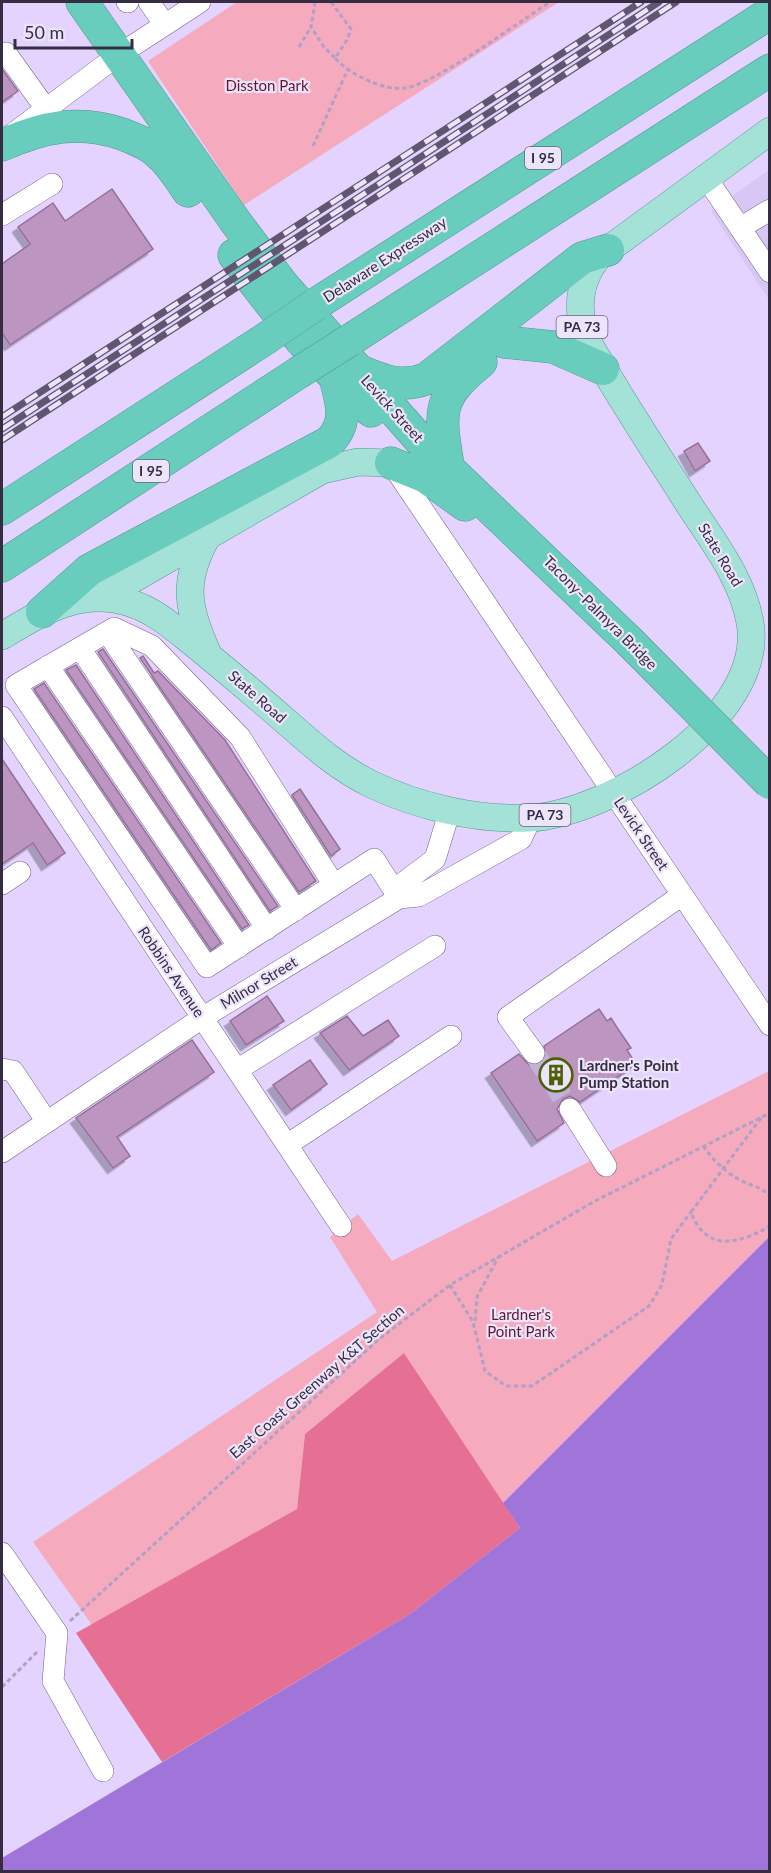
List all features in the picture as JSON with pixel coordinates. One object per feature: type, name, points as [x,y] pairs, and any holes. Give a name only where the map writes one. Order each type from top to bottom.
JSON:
[{"type":"highway","name":"Levick Street","points":[[89,4],[117,56],[276,276],[348,364],[437,457]]},
{"type":"highway","name":"Delaware Expressway","points":[[2,509],[316,304],[770,13]]},
{"type":"highway","name":"I 95","points":[[2,566],[298,373],[348,364],[770,70]]},
{"type":"highway","name":"Levick Street","points":[[2,143],[41,129],[88,125],[129,136],[159,153],[264,297],[348,364]]},
{"type":"highway","points":[[42,612],[89,570],[330,442],[339,431],[343,419],[348,364],[389,383],[415,383],[426,379],[582,258],[608,250]]},
{"type":"highway","name":"PA 73","points":[[437,457],[447,396],[457,381],[584,280]]},
{"type":"highway","points":[[504,342],[553,346],[603,369]]},
{"type":"highway","name":"Tacony–Palmyra Bridge","points":[[437,457],[546,559],[770,783]]},
{"type":"highway","points":[[390,463],[438,484],[546,559]]},
{"type":"main road","name":"State Road","points":[[2,636],[42,612],[66,602],[97,597],[123,601],[152,612],[209,656],[346,771],[393,793],[450,810],[531,818],[580,807],[614,794],[652,774],[680,752],[716,716],[743,675],[752,636],[739,584],[603,369],[582,327],[580,301],[584,280],[593,263],[705,176],[770,130]]},
{"type":"main road","points":[[97,597],[126,583],[209,533],[322,470],[358,462],[390,463]]},
{"type":"main road","name":"PA 73","points":[[209,533],[194,563],[190,588],[197,630],[209,656]]},
{"type":"street","points":[[149,2],[165,25]]},
{"type":"street","points":[[2,143],[117,56],[200,2]]},
{"type":"street","points":[[2,56],[6,53],[46,109]]},
{"type":"street","points":[[705,176],[767,264]]},
{"type":"street","points":[[2,215],[52,184]]},
{"type":"street","points":[[740,228],[770,210]]},
{"type":"street","name":"Levick Street","points":[[390,463],[418,500],[770,1025]]},
{"type":"street","points":[[334,885],[240,737],[152,646],[114,628],[16,685],[207,967],[267,929],[374,859],[399,898]]},
{"type":"street","points":[[107,632],[296,910]]},
{"type":"street","points":[[80,648],[267,929]]},
{"type":"street","points":[[48,666],[239,947]]},
{"type":"street","name":"Robbins Avenue","points":[[2,717],[341,1226]]},
{"type":"street","name":"Milnor Street","points":[[399,898],[403,883],[435,859],[450,810]]},
{"type":"street","name":"Milnor Street","points":[[2,1152],[202,1018],[399,898],[419,896],[521,839],[531,818]]},
{"type":"street","points":[[2,884],[20,872]]},
{"type":"street","points":[[534,1053],[508,1017],[682,895]]},
{"type":"street","points":[[237,1070],[435,946]]},
{"type":"street","points":[[287,1145],[451,1036]]},
{"type":"street","points":[[2,1069],[13,1071],[47,1122]]},
{"type":"street","points":[[570,1109],[606,1166]]},
{"type":"street","points":[[2,1553],[62,1628],[53,1681],[103,1771]]},
{"type":"path","points":[[299,47],[311,27],[315,2]]},
{"type":"path","points":[[331,2],[351,29],[347,40],[335,58]]},
{"type":"path","points":[[311,27],[324,47],[348,69],[386,87],[402,89],[416,86],[550,2]]},
{"type":"path","points":[[313,146],[348,69]]},
{"type":"path","name":"East Coast Greenway K&T Section","points":[[62,1628],[378,1340],[450,1285],[595,1200],[770,1113]]},
{"type":"path","points":[[450,1285],[474,1326],[485,1371],[506,1386],[532,1386],[649,1306],[662,1285],[671,1239],[762,1116]]},
{"type":"path","points":[[703,1146],[723,1169],[745,1183],[761,1186],[770,1196]]},
{"type":"path","points":[[691,1212],[695,1223],[711,1239],[728,1242],[748,1239],[770,1226]]},
{"type":"path","points":[[474,1326],[477,1297],[500,1254]]},
{"type":"path","points":[[2,1687],[41,1648]]},
{"type":"shaded area","points":[[769,170],[769,300],[711,211]]},
{"type":"shaded area","points":[[769,1237],[769,1871],[2,1871],[2,1858],[410,1614],[520,1528],[503,1503]]},
{"type":"shaded area","points":[[404,1353],[520,1528],[410,1614],[162,1762],[76,1633],[297,1509],[305,1434]]},
{"type":"green space","name":"Disston Park","points":[[237,2],[559,2],[244,205],[148,61]]},
{"type":"green space","name":"Lardner's Point Park","points":[[769,1071],[769,1237],[503,1503],[404,1353],[305,1434],[297,1509],[92,1625],[33,1542],[377,1312],[330,1237],[358,1214],[392,1261]]},
{"type":"building","points":[[2,69],[18,91],[2,102]]},
{"type":"building","points":[[112,189],[153,249],[10,345],[2,333],[2,264],[30,244],[18,227],[53,203],[65,221]]},
{"type":"building","points":[[698,443],[710,461],[695,471],[684,451]]},
{"type":"building","points":[[103,649],[278,906],[270,911],[98,652]]},
{"type":"building","points":[[143,656],[154,673],[158,671],[225,740],[316,881],[299,892],[140,658]]},
{"type":"building","points":[[76,665],[249,925],[242,929],[66,670]]},
{"type":"building","points":[[44,683],[221,943],[211,950],[34,689]]},
{"type":"building","points":[[2,759],[65,853],[47,865],[33,843],[2,864]]},
{"type":"building","points":[[300,789],[340,849],[331,856],[292,795]]},
{"type":"building","points":[[267,996],[284,1021],[246,1045],[230,1021]]},
{"type":"building","name":"Lardner's Point Pump Station","points":[[599,1009],[607,1021],[611,1018],[631,1048],[627,1050],[636,1064],[580,1102],[570,1096],[563,1099],[557,1109],[564,1123],[537,1141],[491,1073],[519,1054],[529,1065],[541,1064],[546,1058],[544,1046]]},
{"type":"building","points":[[347,1016],[363,1036],[388,1020],[399,1036],[349,1070],[320,1033]]},
{"type":"building","points":[[192,1040],[214,1072],[117,1137],[130,1156],[113,1168],[76,1118]]},
{"type":"building","points":[[310,1060],[327,1084],[291,1110],[273,1085]]},
{"type":"tunnel","points":[[534,1053],[570,1109]]},
{"type":"railway","points":[[2,417],[641,2]]},
{"type":"railway","points":[[2,429],[659,2]]},
{"type":"railway","points":[[2,440],[676,2]]},
{"type":"place","name":"Lardner's Point Pump Station","points":[[556,1075]]}]
